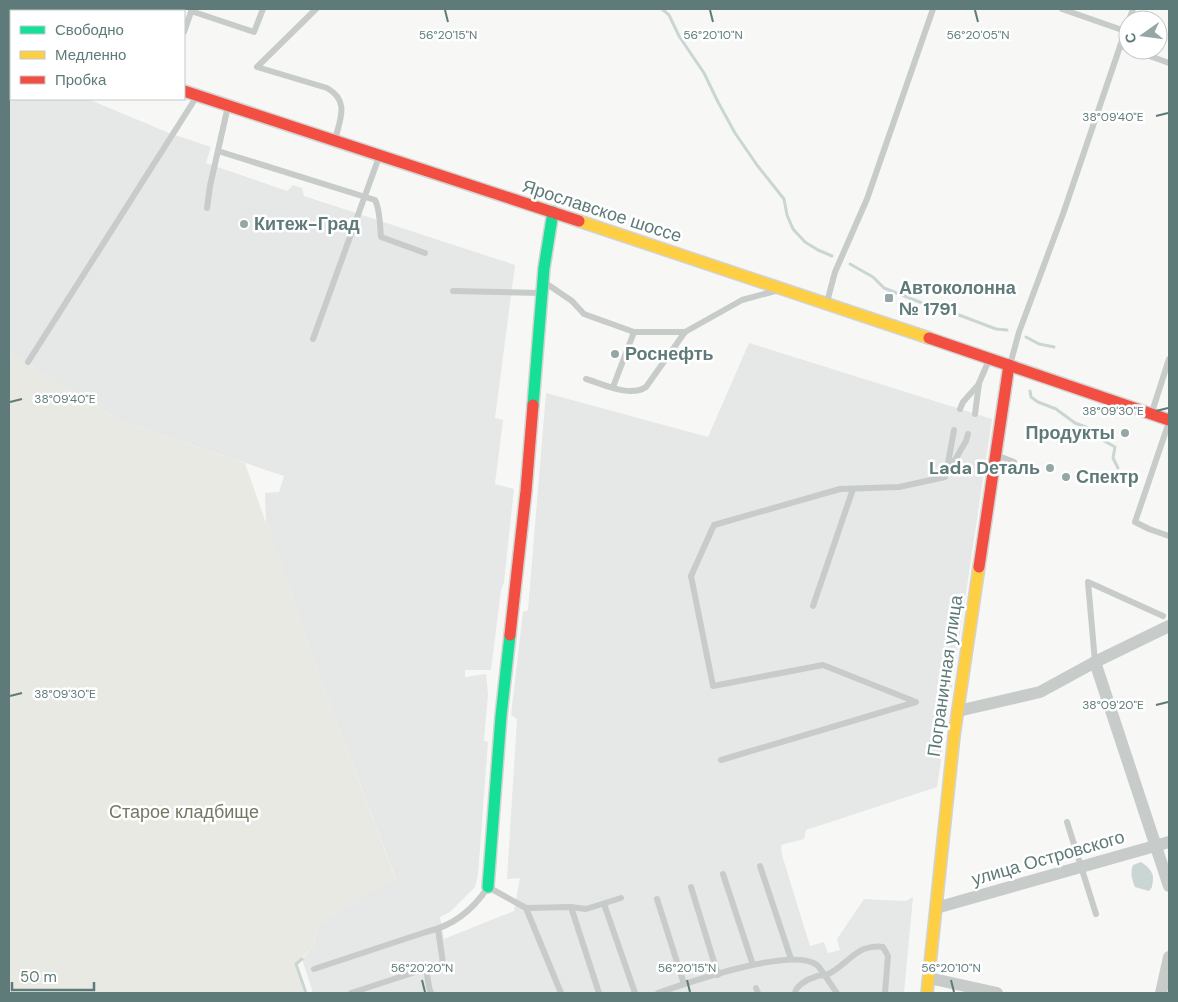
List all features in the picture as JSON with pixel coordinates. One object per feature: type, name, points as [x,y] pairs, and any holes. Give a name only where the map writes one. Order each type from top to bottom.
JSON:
[{"type":"street","name":"Ярославское шоссе","points":[[185,91],[553,212],[1009,365],[1169,421]]},
{"type":"street","points":[[488,887],[502,716],[526,491],[543,281],[553,212]]},
{"type":"street","name":"Пограничная улица","points":[[927,993],[958,711],[991,506],[995,455],[1009,365]]},
{"type":"street","points":[[958,711],[1040,692],[1166,621]]},
{"type":"street","points":[[1095,662],[1169,886]]},
{"type":"street","name":"улица Островского","points":[[936,908],[1169,842]]},
{"type":"street","points":[[1161,993],[1169,957]]},
{"type":"street","points":[[928,978],[997,993]]},
{"type":"lane","points":[[185,29],[191,10],[254,32],[262,9]]},
{"type":"lane","points":[[316,9],[257,67],[335,92],[340,97],[342,106],[335,141]]},
{"type":"lane","points":[[827,304],[835,272],[867,199],[934,9]]},
{"type":"lane","points":[[1062,9],[1118,29]]},
{"type":"lane","points":[[1009,365],[1118,52]]},
{"type":"lane","points":[[28,362],[198,95]]},
{"type":"lane","points":[[207,208],[228,105]]},
{"type":"lane","points":[[218,150],[375,200],[378,206],[381,237],[426,254]]},
{"type":"lane","points":[[313,339],[379,156]]},
{"type":"lane","points":[[543,281],[577,306],[584,314],[634,332],[685,332]]},
{"type":"lane","points":[[586,379],[629,392],[641,390],[646,387],[685,332],[742,300],[784,290]]},
{"type":"lane","points":[[453,291],[542,294]]},
{"type":"lane","points":[[613,387],[634,332]]},
{"type":"lane","points":[[975,414],[979,383],[989,359]]},
{"type":"lane","points":[[1152,414],[1169,359]]},
{"type":"lane","points":[[960,409],[963,402],[979,383]]},
{"type":"lane","points":[[1169,421],[1135,522],[1149,530],[1169,536]]},
{"type":"lane","points":[[945,477],[954,430]]},
{"type":"lane","points":[[721,760],[916,702],[823,665],[713,686],[690,576],[714,525],[840,489],[899,487],[945,477],[966,441],[968,434]]},
{"type":"lane","points":[[995,455],[1014,462]]},
{"type":"lane","points":[[812,606],[853,489]]},
{"type":"lane","points":[[1095,662],[1088,582],[1166,621]]},
{"type":"lane","points":[[1067,822],[1096,914]]},
{"type":"lane","points":[[760,866],[791,959]]},
{"type":"lane","points":[[723,874],[753,965]]},
{"type":"lane","points":[[314,969],[438,929],[468,912],[478,902],[488,887],[526,908],[571,907],[586,909],[621,898]]},
{"type":"lane","points":[[691,887],[718,975]]},
{"type":"lane","points":[[657,899],[684,984]]},
{"type":"lane","points":[[604,904],[635,993]]},
{"type":"lane","points":[[571,907],[598,993]]},
{"type":"lane","points":[[526,908],[561,993]]},
{"type":"lane","points":[[351,993],[443,963],[438,929]]},
{"type":"lane","points":[[802,993],[796,990],[816,976],[824,976],[864,950],[884,946],[888,956],[886,993]]},
{"type":"lane","points":[[658,993],[753,965],[782,959],[818,965],[837,993]]},
{"type":"lane","points":[[426,968],[428,987],[431,993]]},
{"type":"shaded area","points":[[9,88],[10,100],[90,100],[169,133],[211,147],[206,163],[287,191],[293,185],[302,188],[304,196],[515,265],[495,418],[503,420],[495,484],[514,489],[504,582],[501,590],[491,670],[465,670],[465,677],[486,674],[488,694],[484,741],[488,742],[478,874],[475,887],[450,912],[440,917],[444,939],[514,911],[520,878],[507,879],[517,719],[511,715],[523,612],[528,610],[546,393],[708,437],[749,343],[992,419],[937,787],[806,830],[804,839],[781,845],[782,855],[810,946],[824,942],[828,953],[840,950],[837,939],[864,899],[906,901],[913,897],[904,993],[313,993],[302,959],[314,945],[318,925],[358,899],[396,879],[326,694],[266,523],[265,493],[279,492],[284,476],[123,422],[9,353]]},
{"type":"shaded area","points":[[1141,862],[1149,869],[1153,876],[1152,887],[1149,891],[1135,887],[1133,882],[1133,865]]},
{"type":"green space","name":"Старое кладбище","points":[[9,353],[123,422],[245,463],[326,694],[396,880],[358,899],[318,925],[314,945],[296,964],[306,993],[9,993]]},
{"type":"waterway","points":[[662,9],[669,15],[679,36],[704,73],[735,133],[784,199],[787,215],[793,229],[805,242],[832,256]]},
{"type":"waterway","points":[[850,264],[873,277],[884,288],[939,311],[959,315],[996,329],[1007,330]]},
{"type":"waterway","points":[[1026,337],[1039,344],[1054,347]]},
{"type":"waterway","points":[[1030,391],[1031,397],[1038,402],[1056,409],[1075,423],[1091,429],[1099,438],[1115,447],[1113,458],[1118,468]]},
{"type":"waterway","points":[[302,959],[296,964],[306,993]]},
{"type":"traffic: fast","points":[[533,405],[544,268],[553,212]]},
{"type":"traffic: fast","points":[[488,887],[501,716],[510,635]]},
{"type":"traffic: slow","points":[[579,221],[929,338]]},
{"type":"traffic: slow","points":[[927,993],[954,736],[979,567]]},
{"type":"traffic: jam","points":[[185,91],[579,221]]},
{"type":"traffic: jam","points":[[929,338],[1169,420]]},
{"type":"traffic: jam","points":[[979,567],[1009,365]]},
{"type":"traffic: jam","points":[[510,635],[526,491],[533,405]]},
{"type":"place","name":"Китеж-Град","points":[[244,224]]},
{"type":"place","name":"Автоколонна № 1791","points":[[889,298]]},
{"type":"place","name":"Роснефть","points":[[615,354]]},
{"type":"place","name":"Продукты","points":[[1125,433]]},
{"type":"place","name":"Lada Dеталь","points":[[1050,468]]},
{"type":"place","name":"Спектр","points":[[1066,477]]}]
